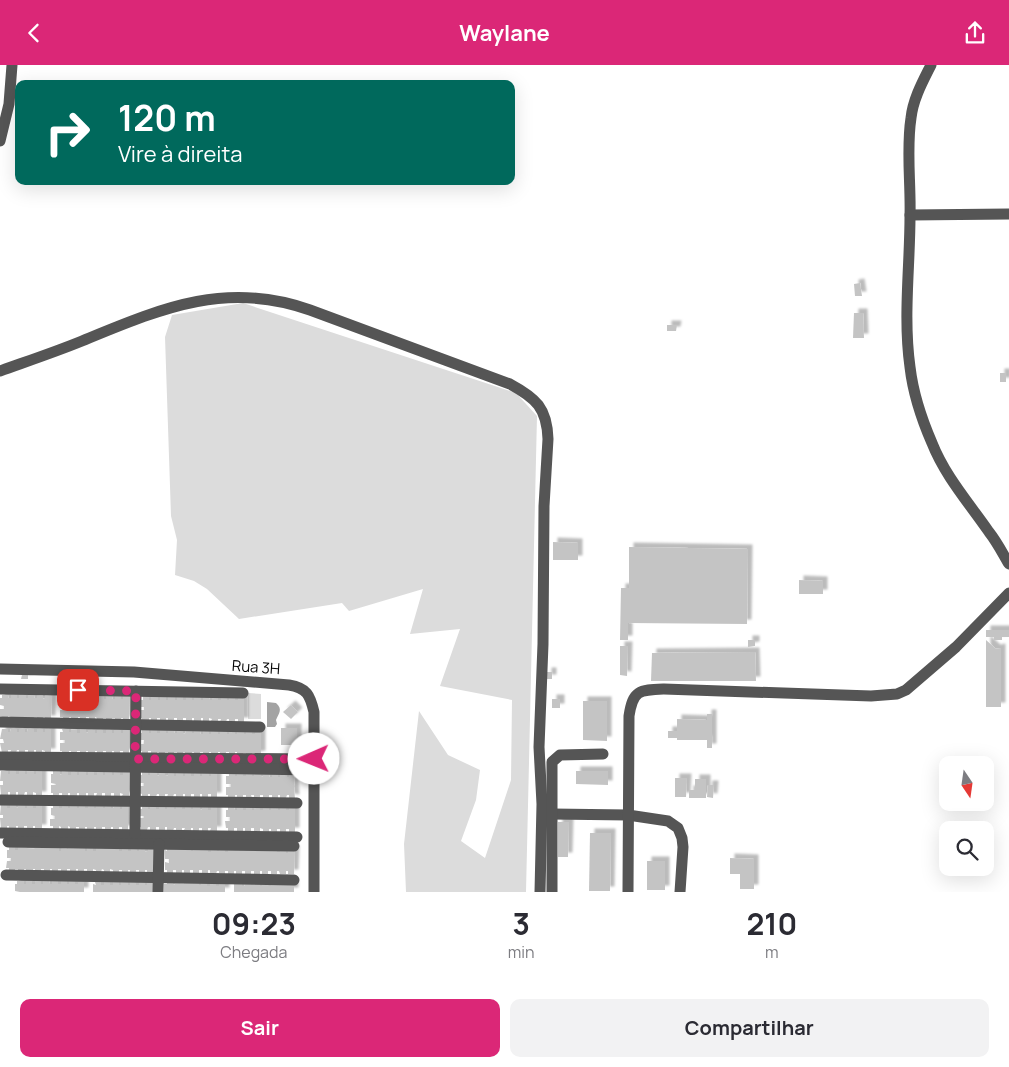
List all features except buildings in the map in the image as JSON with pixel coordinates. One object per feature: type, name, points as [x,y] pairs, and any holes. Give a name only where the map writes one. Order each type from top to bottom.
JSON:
[{"type":"street","points":[[0,141],[9,104],[12,65]]},
{"type":"street","points":[[931,65],[921,85],[911,117],[908,149],[910,215],[908,342],[910,368],[914,391],[932,444],[942,464],[991,534],[1009,564]]},
{"type":"street","points":[[910,215],[1009,214]]},
{"type":"street","points":[[0,371],[169,308],[206,300],[244,297],[268,299],[300,307],[496,379],[519,389],[534,400],[544,414],[548,439],[544,506],[540,747],[542,804],[540,892]]},
{"type":"street","points":[[628,892],[629,716],[633,698],[638,693],[648,689],[664,689],[871,696],[897,694],[906,690],[932,669],[1009,593]]},
{"type":"street","name":"Rua 3H","points":[[0,669],[134,672],[297,686],[305,691],[312,703],[314,712],[314,892]]},
{"type":"street","points":[[0,689],[243,693]]},
{"type":"street","points":[[135,834],[136,691]]},
{"type":"street","points":[[0,723],[260,727]]},
{"type":"street","points":[[552,892],[552,762],[554,758],[560,755],[603,754]]},
{"type":"street","points":[[0,757],[135,763]]},
{"type":"street","points":[[0,765],[135,763],[314,764]]},
{"type":"street","points":[[0,800],[297,803]]},
{"type":"street","points":[[552,814],[628,815],[668,821],[678,828],[683,847],[680,892]]},
{"type":"street","points":[[0,833],[135,834],[295,841],[160,844],[8,842]]},
{"type":"street","points":[[158,892],[160,844]]},
{"type":"street","points":[[6,875],[294,880]]},
{"type":"shaded area","points":[[243,303],[516,393],[537,416],[526,892],[406,892],[404,844],[419,711],[448,755],[480,770],[476,800],[461,841],[485,858],[511,780],[512,700],[440,686],[460,629],[410,634],[423,589],[349,611],[342,603],[239,619],[207,589],[194,581],[175,575],[177,540],[171,516],[165,337],[172,315]]},
{"type":"shaded area","points":[[248,693],[261,694],[261,719],[248,719]]},
{"type":"shaded area","points":[[267,702],[276,703],[279,707],[280,711],[275,727],[267,727]]},
{"type":"route","points":[[78,690],[136,691],[135,759],[314,759]]}]
